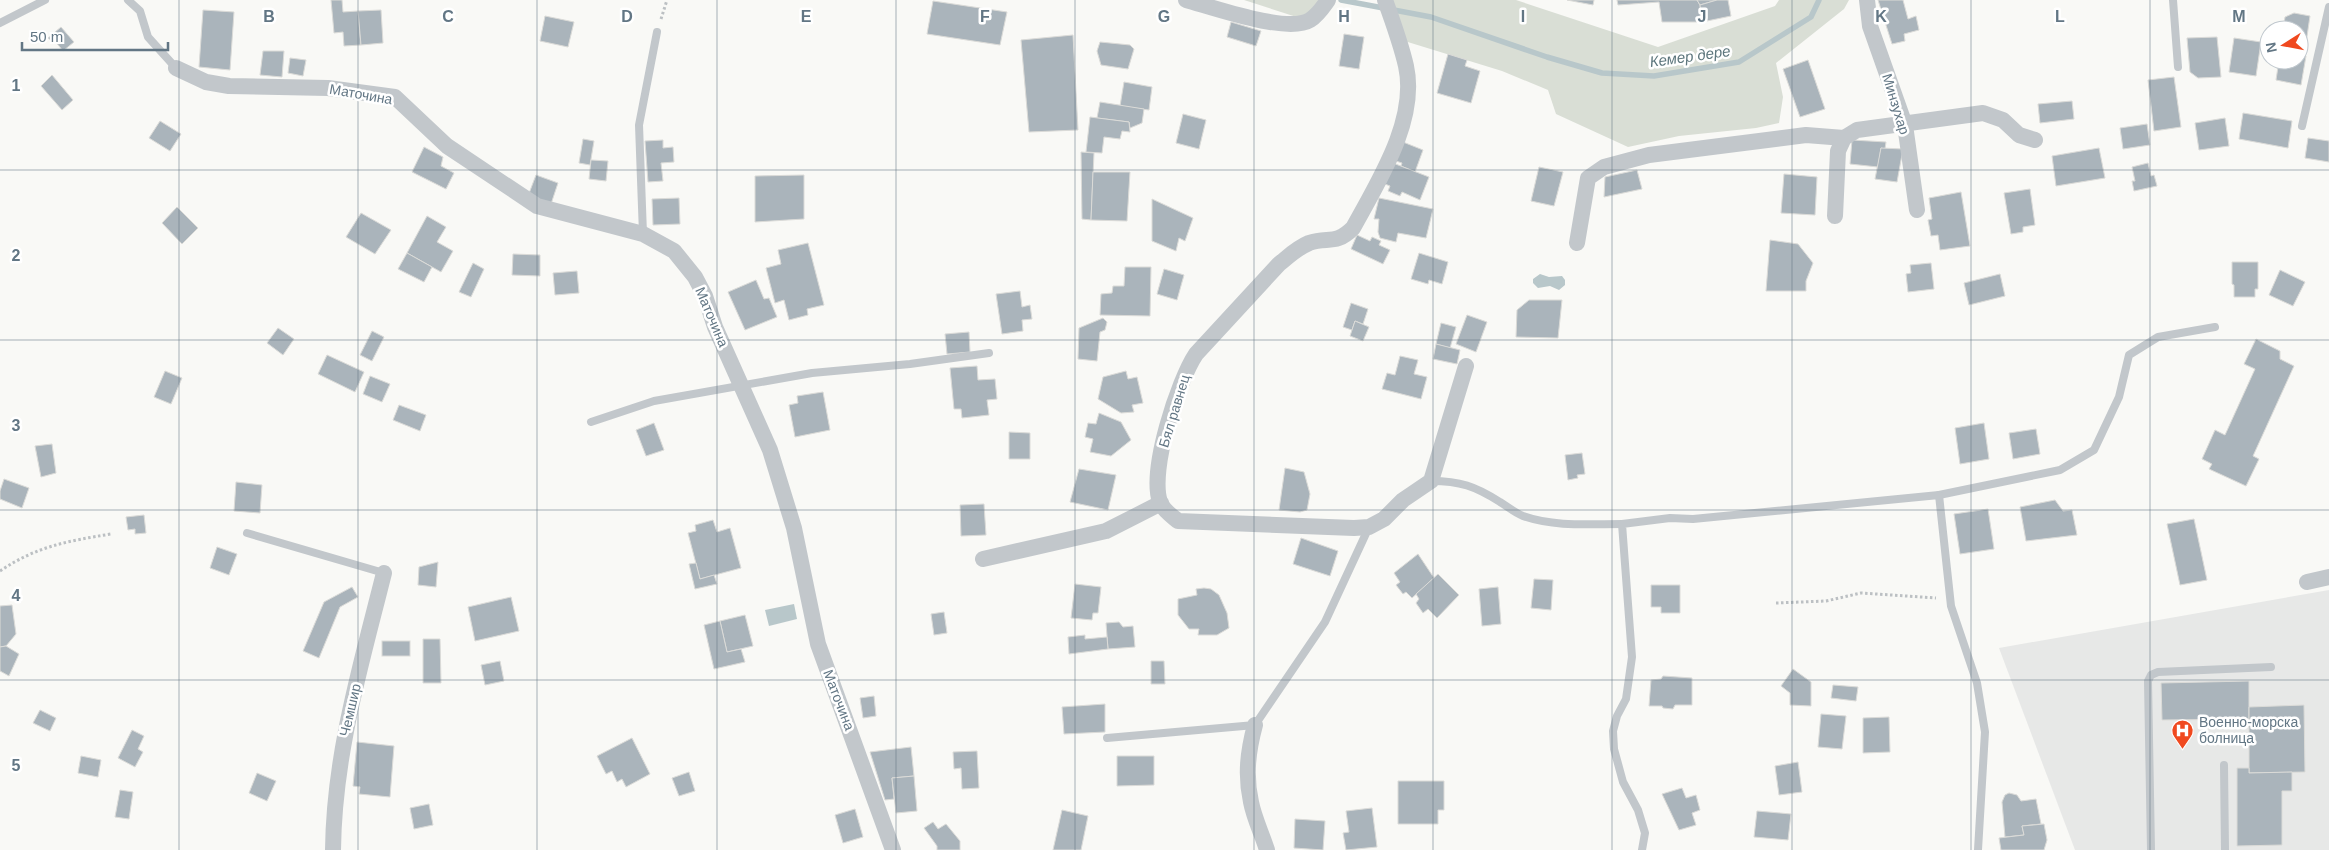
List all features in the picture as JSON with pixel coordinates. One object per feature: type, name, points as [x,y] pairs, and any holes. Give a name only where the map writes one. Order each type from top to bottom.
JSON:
[{"type":"street","points":[[1186,0],[1280,24],[1296,24],[1310,21],[1324,6]]},
{"type":"street","name":"Бял равнец","points":[[1161,503],[1157,485],[1158,463],[1180,386],[1186,369],[1196,354],[1279,264],[1294,251],[1311,242],[1335,241],[1346,236],[1353,228],[1384,170],[1404,120],[1408,92],[1407,68],[1385,0]]},
{"type":"street","name":"Минзухар","points":[[1867,0],[1870,26],[1905,125],[1917,210]]},
{"type":"street","name":"Маточина","points":[[176,68],[206,82],[229,86],[328,88],[395,97],[447,146],[537,206],[643,234],[674,251],[695,277],[770,450],[794,528],[818,644],[893,850]]},
{"type":"street","points":[[1577,243],[1581,187],[1588,178],[1604,167],[1649,154],[1806,135],[1844,138],[1858,130],[1983,113],[2003,120],[2019,135],[2035,140]]},
{"type":"street","points":[[1835,216],[1838,151],[1844,138]]},
{"type":"street","points":[[983,559],[1106,531],[1161,503],[1168,513],[1178,521],[1277,527],[1369,527],[1384,519],[1403,500],[1431,481],[1466,366]]},
{"type":"street","name":"Чемшир","points":[[333,850],[338,773],[343,741],[384,572]]},
{"type":"street","points":[[2307,582],[2329,577]]},
{"type":"street","points":[[1254,725],[1248,752],[1248,776],[1251,803],[1267,850]]},
{"type":"lane","points":[[0,23],[45,0]]},
{"type":"lane","points":[[128,0],[140,11],[148,37],[176,68]]},
{"type":"lane","points":[[2173,0],[2178,67]]},
{"type":"lane","points":[[2302,126],[2329,7]]},
{"type":"lane","points":[[643,234],[639,125],[657,32]]},
{"type":"lane","points":[[1431,481],[1450,481],[1470,485],[1521,515],[1541,521],[1567,524],[1622,524],[1670,518],[1693,519],[1938,495],[2060,470],[2094,450],[2119,397],[2129,355],[2158,337],[2216,327]]},
{"type":"lane","points":[[591,422],[654,402],[812,373],[910,364],[989,353]]},
{"type":"lane","points":[[1938,495],[1950,600],[1977,683],[1985,732],[1978,850]]},
{"type":"lane","points":[[1622,524],[1632,657],[1626,699],[1617,716],[1613,730],[1614,748],[1623,782],[1638,810],[1645,833],[1642,850]]},
{"type":"lane","points":[[1107,738],[1254,725],[1325,622],[1369,527]]},
{"type":"lane","points":[[247,533],[384,572]]},
{"type":"lane","points":[[2151,850],[2148,681],[2152,675],[2158,672],[2271,667]]},
{"type":"lane","points":[[2224,765],[2225,850]]},
{"type":"path","points":[[657,32],[667,0]]},
{"type":"path","points":[[0,571],[43,547],[65,541],[111,534]]},
{"type":"path","points":[[1776,603],[1826,601],[1861,592],[1950,600]]},
{"type":"shaded area","points":[[1244,0],[1326,0],[1309,21]]},
{"type":"shaded area","points":[[1385,0],[1516,0],[1658,47],[1775,6],[1779,0],[1849,0],[1844,9],[1776,63],[1783,97],[1779,123],[1756,128],[1679,136],[1628,147],[1556,114],[1548,90],[1502,71],[1398,39]]},
{"type":"shaded area","points":[[1540,274],[1549,277],[1562,276],[1565,280],[1565,285],[1559,290],[1550,286],[1538,288],[1533,283],[1533,279]]},
{"type":"shaded area","name":"Военно-морска болница","points":[[2329,590],[2329,850],[2075,850],[1999,648]]},
{"type":"shaded area","points":[[794,604],[797,619],[769,626],[765,610]]},
{"type":"building","points":[[331,0],[342,0],[343,12],[358,11],[361,45],[344,46],[343,32],[334,33]]},
{"type":"building","points":[[1567,0],[1594,0],[1593,5]]},
{"type":"building","points":[[1617,0],[1697,0],[1700,5],[1702,22],[1662,22],[1659,2],[1618,5]]},
{"type":"building","points":[[1697,0],[1717,0],[1700,5]]},
{"type":"building","points":[[1717,0],[1728,0],[1731,16],[1702,22],[1700,5]]},
{"type":"building","points":[[1878,0],[1903,0],[1908,19],[1916,16],[1919,30],[1904,34],[1905,41],[1892,44]]},
{"type":"building","points":[[933,1],[1007,12],[1000,45],[927,34]]},
{"type":"building","points":[[203,10],[234,12],[230,70],[199,67]]},
{"type":"building","points":[[381,10],[383,43],[361,45],[358,11]]},
{"type":"building","points":[[2294,13],[2310,16],[2309,23],[2309,20],[2285,20],[2285,17]]},
{"type":"building","points":[[545,16],[574,22],[568,47],[540,41]]},
{"type":"building","points":[[1231,22],[1261,31],[1256,46],[1227,37]]},
{"type":"building","points":[[61,27],[74,42],[63,51],[55,41],[53,43],[48,38]]},
{"type":"building","points":[[1344,34],[1364,37],[1359,69],[1339,66]]},
{"type":"building","points":[[1073,35],[1078,130],[1029,132],[1021,40]]},
{"type":"building","points":[[2217,37],[2221,77],[2198,78],[2190,72],[2187,38]]},
{"type":"building","points":[[2234,38],[2259,42],[2256,76],[2229,72]]},
{"type":"building","points":[[1100,42],[1130,45],[1134,49],[1128,69],[1101,65],[1097,51]]},
{"type":"building","points":[[263,51],[284,51],[282,77],[260,75]]},
{"type":"building","points":[[1448,54],[1467,60],[1465,66],[1480,71],[1471,103],[1437,93]]},
{"type":"building","points":[[290,58],[306,60],[303,76],[288,73]]},
{"type":"building","points":[[1808,60],[1825,109],[1800,117],[1783,69]]},
{"type":"building","points":[[2278,70],[2304,70],[2301,85],[2276,80]]},
{"type":"building","points":[[52,75],[73,100],[62,110],[41,86]]},
{"type":"building","points":[[2174,77],[2181,127],[2154,131],[2148,80]]},
{"type":"building","points":[[1124,82],[1152,87],[1149,110],[1120,106]]},
{"type":"building","points":[[2072,101],[2074,119],[2040,123],[2038,104]]},
{"type":"building","points":[[1100,102],[1144,109],[1142,123],[1130,128],[1129,122],[1097,118]]},
{"type":"building","points":[[2243,113],[2292,121],[2288,148],[2239,139]]},
{"type":"building","points":[[1183,114],[1206,120],[1199,149],[1176,143]]},
{"type":"building","points":[[1090,117],[1129,122],[1130,132],[1122,131],[1120,139],[1104,137],[1102,153],[1086,152]]},
{"type":"building","points":[[2225,118],[2229,146],[2199,150],[2195,123]]},
{"type":"building","points":[[160,121],[181,134],[170,151],[149,138]]},
{"type":"building","points":[[2147,124],[2150,145],[2123,149],[2120,128]]},
{"type":"building","points":[[2308,138],[2329,141],[2329,162],[2305,158]]},
{"type":"building","points":[[583,139],[594,141],[590,165],[579,163]]},
{"type":"building","points":[[663,140],[663,148],[673,147],[674,162],[661,163],[663,181],[648,182],[645,141]]},
{"type":"building","points":[[1852,140],[1886,142],[1885,149],[1881,148],[1878,167],[1850,164]]},
{"type":"building","points":[[1403,142],[1423,150],[1415,172],[1401,166],[1402,163],[1396,161]]},
{"type":"building","points":[[424,147],[443,157],[441,166],[454,173],[446,189],[412,172]]},
{"type":"building","points":[[1881,148],[1903,149],[1897,182],[1875,179]]},
{"type":"building","points":[[2099,148],[2105,178],[2056,186],[2052,156]]},
{"type":"building","points":[[1081,152],[1094,153],[1091,220],[1082,219]]},
{"type":"building","points":[[591,160],[608,161],[606,181],[589,179]]},
{"type":"building","points":[[1393,163],[1429,177],[1420,200],[1402,192],[1400,196],[1388,191],[1390,186],[1385,184]]},
{"type":"building","points":[[2148,163],[2151,176],[2154,175],[2157,186],[2134,191],[2132,181],[2135,181],[2132,167]]},
{"type":"building","points":[[1539,167],[1563,172],[1554,206],[1531,201]]},
{"type":"building","points":[[1637,170],[1642,189],[1604,197],[1605,177]]},
{"type":"building","points":[[1093,172],[1130,172],[1127,221],[1091,220]]},
{"type":"building","points":[[1784,174],[1817,177],[1815,215],[1781,213]]},
{"type":"building","points":[[536,175],[558,183],[551,204],[528,196]]},
{"type":"building","points":[[804,175],[804,219],[755,222],[755,176]]},
{"type":"building","points":[[2030,189],[2035,225],[2023,227],[2023,232],[2011,234],[2004,193]]},
{"type":"building","points":[[1961,192],[1970,246],[1940,250],[1938,235],[1931,236],[1928,220],[1932,219],[1929,198]]},
{"type":"building","points":[[679,198],[680,224],[653,225],[652,199]]},
{"type":"building","points":[[1379,198],[1433,209],[1426,238],[1398,233],[1396,242],[1380,238],[1378,232],[1379,219],[1374,219]]},
{"type":"building","points":[[1152,199],[1193,218],[1185,241],[1179,238],[1176,251],[1152,241]]},
{"type":"building","points":[[177,207],[198,228],[182,244],[162,223]]},
{"type":"building","points":[[361,213],[391,230],[375,254],[346,237]]},
{"type":"building","points":[[427,216],[446,227],[437,242],[453,251],[441,272],[407,253]]},
{"type":"building","points":[[1357,235],[1370,241],[1372,237],[1381,241],[1379,245],[1390,250],[1383,264],[1351,249]]},
{"type":"building","points":[[1770,240],[1798,244],[1813,263],[1806,281],[1806,291],[1766,291]]},
{"type":"building","points":[[808,243],[824,305],[807,309],[808,315],[789,320],[784,300],[775,303],[766,268],[781,264],[778,250]]},
{"type":"building","points":[[407,253],[432,267],[424,282],[398,269]]},
{"type":"building","points":[[1419,253],[1448,262],[1442,284],[1429,280],[1428,284],[1411,279]]},
{"type":"building","points":[[513,254],[540,255],[540,276],[512,275]]},
{"type":"building","points":[[2232,262],[2258,262],[2258,289],[2255,289],[2255,297],[2234,297]]},
{"type":"building","points":[[473,263],[484,269],[471,297],[459,292]]},
{"type":"building","points":[[1931,263],[1934,289],[1908,292],[1906,274],[1911,273],[1910,265]]},
{"type":"building","points":[[1125,267],[1151,267],[1150,316],[1100,315],[1101,294],[1112,293],[1113,286],[1124,286]]},
{"type":"building","points":[[1164,269],[1184,275],[1177,300],[1157,294]]},
{"type":"building","points":[[2280,270],[2305,282],[2293,306],[2269,295]]},
{"type":"building","points":[[577,271],[579,293],[555,295],[553,273]]},
{"type":"building","points":[[2000,274],[2005,296],[1969,305],[1964,283]]},
{"type":"building","points":[[756,280],[764,299],[769,298],[777,317],[745,330],[728,292]]},
{"type":"building","points":[[1020,291],[1022,307],[1030,305],[1032,319],[1022,320],[1023,331],[1002,334],[996,294]]},
{"type":"building","points":[[1529,300],[1562,300],[1558,338],[1516,337],[1517,310]]},
{"type":"building","points":[[1351,303],[1368,309],[1363,324],[1355,321],[1352,330],[1343,327]]},
{"type":"building","points":[[1467,315],[1487,322],[1476,352],[1456,344]]},
{"type":"building","points":[[1103,318],[1107,322],[1105,330],[1100,332],[1097,361],[1078,359],[1079,328]]},
{"type":"building","points":[[1355,321],[1369,327],[1363,341],[1350,336]]},
{"type":"building","points":[[1441,323],[1456,327],[1450,348],[1436,344]]},
{"type":"building","points":[[278,328],[294,339],[283,355],[267,343]]},
{"type":"building","points":[[372,331],[384,337],[372,361],[360,355]]},
{"type":"building","points":[[969,332],[970,352],[947,354],[945,334]]},
{"type":"building","points":[[2256,339],[2280,351],[2280,359],[2294,366],[2253,456],[2259,459],[2246,486],[2209,469],[2212,464],[2202,459],[2215,430],[2225,435],[2255,369],[2244,364]]},
{"type":"building","points":[[1436,344],[1460,350],[1457,364],[1433,359]]},
{"type":"building","points":[[327,355],[364,372],[355,392],[318,374]]},
{"type":"building","points":[[1400,356],[1418,360],[1414,374],[1427,377],[1421,399],[1382,389],[1387,373],[1395,375]]},
{"type":"building","points":[[977,366],[978,380],[995,379],[997,399],[987,400],[989,415],[962,418],[961,409],[954,409],[950,368]]},
{"type":"building","points":[[165,371],[182,378],[171,404],[154,397]]},
{"type":"building","points":[[1126,371],[1128,379],[1137,377],[1143,403],[1132,405],[1134,412],[1121,413],[1098,399],[1103,377]]},
{"type":"building","points":[[370,376],[390,384],[382,402],[363,394]]},
{"type":"building","points":[[823,392],[830,430],[795,437],[789,405],[798,403],[797,396]]},
{"type":"building","points":[[399,405],[426,415],[420,431],[393,420]]},
{"type":"building","points":[[1099,413],[1121,422],[1131,440],[1111,456],[1090,452],[1093,439],[1085,437],[1088,423],[1096,424]]},
{"type":"building","points":[[654,423],[664,450],[646,456],[636,430]]},
{"type":"building","points":[[1984,423],[1989,459],[1960,464],[1955,428]]},
{"type":"building","points":[[2036,429],[2040,454],[2013,459],[2009,433]]},
{"type":"building","points":[[1009,432],[1030,433],[1030,459],[1009,459]]},
{"type":"building","points":[[52,444],[56,473],[41,477],[35,446]]},
{"type":"building","points":[[1582,453],[1585,474],[1577,475],[1578,478],[1568,480],[1565,455]]},
{"type":"building","points":[[1285,468],[1304,472],[1310,494],[1307,510],[1300,512],[1279,510]]},
{"type":"building","points":[[1079,469],[1116,475],[1108,510],[1070,502]]},
{"type":"building","points":[[4,479],[29,488],[22,508],[0,499],[0,491]]},
{"type":"building","points":[[236,482],[262,485],[260,513],[234,511]]},
{"type":"building","points":[[2055,500],[2063,511],[2072,510],[2077,535],[2026,541],[2020,507]]},
{"type":"building","points":[[984,504],[986,535],[961,536],[960,505]]},
{"type":"building","points":[[1988,509],[1994,549],[1960,554],[1954,514]]},
{"type":"building","points":[[144,515],[146,533],[135,534],[135,529],[128,530],[126,517]]},
{"type":"building","points":[[2194,519],[2207,580],[2180,585],[2167,524]]},
{"type":"building","points":[[713,520],[717,532],[730,528],[741,568],[700,579],[688,533],[696,531],[695,525]]},
{"type":"building","points":[[1301,538],[1338,551],[1330,576],[1293,564]]},
{"type":"building","points":[[217,547],[237,554],[229,575],[210,568]]},
{"type":"building","points":[[1418,554],[1434,578],[1412,598],[1406,592],[1403,594],[1396,585],[1400,582],[1394,573]]},
{"type":"building","points":[[438,562],[436,587],[418,585],[419,567]]},
{"type":"building","points":[[696,563],[700,579],[714,575],[717,584],[695,589],[689,564]]},
{"type":"building","points":[[1438,574],[1459,595],[1437,618],[1428,609],[1423,613],[1416,603],[1419,599],[1416,594]]},
{"type":"building","points":[[1534,579],[1553,580],[1551,610],[1531,608]]},
{"type":"building","points":[[1075,584],[1101,587],[1098,613],[1093,613],[1092,620],[1071,618]]},
{"type":"building","points":[[1651,585],[1680,585],[1680,613],[1661,613],[1661,607],[1651,607]]},
{"type":"building","points":[[352,587],[358,597],[340,607],[319,658],[303,651],[324,602]]},
{"type":"building","points":[[1498,587],[1501,624],[1482,626],[1479,589]]},
{"type":"building","points":[[1196,589],[1211,589],[1219,595],[1227,613],[1229,628],[1217,635],[1198,635],[1199,629],[1189,629],[1178,615],[1178,599],[1197,595]]},
{"type":"building","points":[[511,597],[519,631],[475,641],[468,607]]},
{"type":"building","points":[[12,605],[16,634],[6,646],[0,647],[0,606]]},
{"type":"building","points":[[944,612],[947,633],[934,635],[931,614]]},
{"type":"building","points":[[745,615],[753,646],[727,652],[720,621]]},
{"type":"building","points":[[720,621],[727,652],[741,649],[745,662],[714,669],[704,625]]},
{"type":"building","points":[[1119,622],[1123,627],[1133,626],[1135,647],[1108,649],[1106,623]]},
{"type":"building","points":[[1085,635],[1085,639],[1107,637],[1108,649],[1069,654],[1068,637]]},
{"type":"building","points":[[423,639],[440,639],[441,683],[423,683]]},
{"type":"building","points":[[382,641],[410,641],[410,656],[382,656]]},
{"type":"building","points":[[6,646],[19,654],[9,676],[0,671],[0,647]]},
{"type":"building","points":[[500,661],[504,681],[485,685],[481,665]]},
{"type":"building","points":[[1151,661],[1164,661],[1165,684],[1151,684]]},
{"type":"building","points":[[1793,669],[1811,682],[1811,706],[1790,705],[1790,693],[1781,686]]},
{"type":"building","points":[[1663,676],[1692,678],[1692,705],[1675,705],[1673,709],[1663,708],[1662,706],[1649,706],[1651,680],[1661,679]]},
{"type":"building","points":[[2249,681],[2249,719],[2162,720],[2161,683]]},
{"type":"building","points":[[1833,685],[1858,687],[1856,701],[1831,698]]},
{"type":"building","points":[[874,696],[876,716],[863,718],[860,698]]},
{"type":"building","points":[[1105,704],[1105,732],[1064,734],[1062,707]]},
{"type":"building","points":[[2304,705],[2305,772],[2249,773],[2249,707]]},
{"type":"building","points":[[40,710],[56,718],[50,731],[33,723]]},
{"type":"building","points":[[1821,714],[1846,716],[1842,749],[1818,747]]},
{"type":"building","points":[[1889,717],[1890,752],[1863,753],[1863,718]]},
{"type":"building","points":[[132,730],[144,736],[138,749],[143,752],[135,767],[118,758]]},
{"type":"building","points":[[632,738],[650,774],[626,787],[622,779],[617,782],[612,771],[606,774],[597,756]]},
{"type":"building","points":[[357,742],[394,746],[390,797],[359,794],[360,787],[353,786]]},
{"type":"building","points":[[911,747],[914,776],[892,778],[894,799],[885,800],[870,752]]},
{"type":"building","points":[[977,751],[979,788],[962,789],[961,768],[954,769],[953,752]]},
{"type":"building","points":[[81,756],[101,760],[98,777],[78,773]]},
{"type":"building","points":[[1117,756],[1154,756],[1154,785],[1117,786]]},
{"type":"building","points":[[1798,762],[1802,792],[1779,795],[1775,766]]},
{"type":"building","points":[[2237,768],[2249,768],[2249,773],[2292,772],[2292,791],[2282,791],[2282,845],[2237,846]]},
{"type":"building","points":[[689,772],[695,791],[679,796],[672,778]]},
{"type":"building","points":[[257,773],[276,781],[267,801],[249,793]]},
{"type":"building","points":[[914,776],[917,811],[896,813],[892,778]]},
{"type":"building","points":[[1398,781],[1444,781],[1444,810],[1438,810],[1438,824],[1398,824]]},
{"type":"building","points":[[1682,788],[1686,798],[1696,795],[1700,810],[1692,813],[1696,825],[1679,830],[1662,794]]},
{"type":"building","points":[[120,790],[133,792],[129,819],[115,817]]},
{"type":"building","points":[[2009,793],[2017,795],[2021,801],[2036,799],[2041,824],[2022,826],[2024,835],[2005,837],[2002,802],[2005,795]]},
{"type":"building","points":[[429,804],[433,825],[414,829],[410,808]]},
{"type":"building","points":[[1372,808],[1377,847],[1346,850],[1343,833],[1349,832],[1346,811]]},
{"type":"building","points":[[855,809],[863,837],[843,843],[835,815]]},
{"type":"building","points":[[1062,810],[1088,816],[1081,850],[1053,850]]},
{"type":"building","points":[[1757,811],[1791,814],[1788,840],[1754,837]]},
{"type":"building","points":[[1295,819],[1325,821],[1323,850],[1294,848]]},
{"type":"building","points":[[933,822],[938,829],[946,824],[960,841],[960,850],[937,850],[937,846],[924,828]]},
{"type":"building","points":[[2044,824],[2047,840],[2044,850],[2001,850],[1999,838],[2024,835],[2022,826]]},
{"type":"waterway","name":"Кемер дере","points":[[1341,0],[1431,17],[1547,57],[1602,73],[1654,76],[1739,62],[1811,17],[1819,0]]},
{"type":"place","name":"Военно-морска болница","points":[[2183,749]]}]
